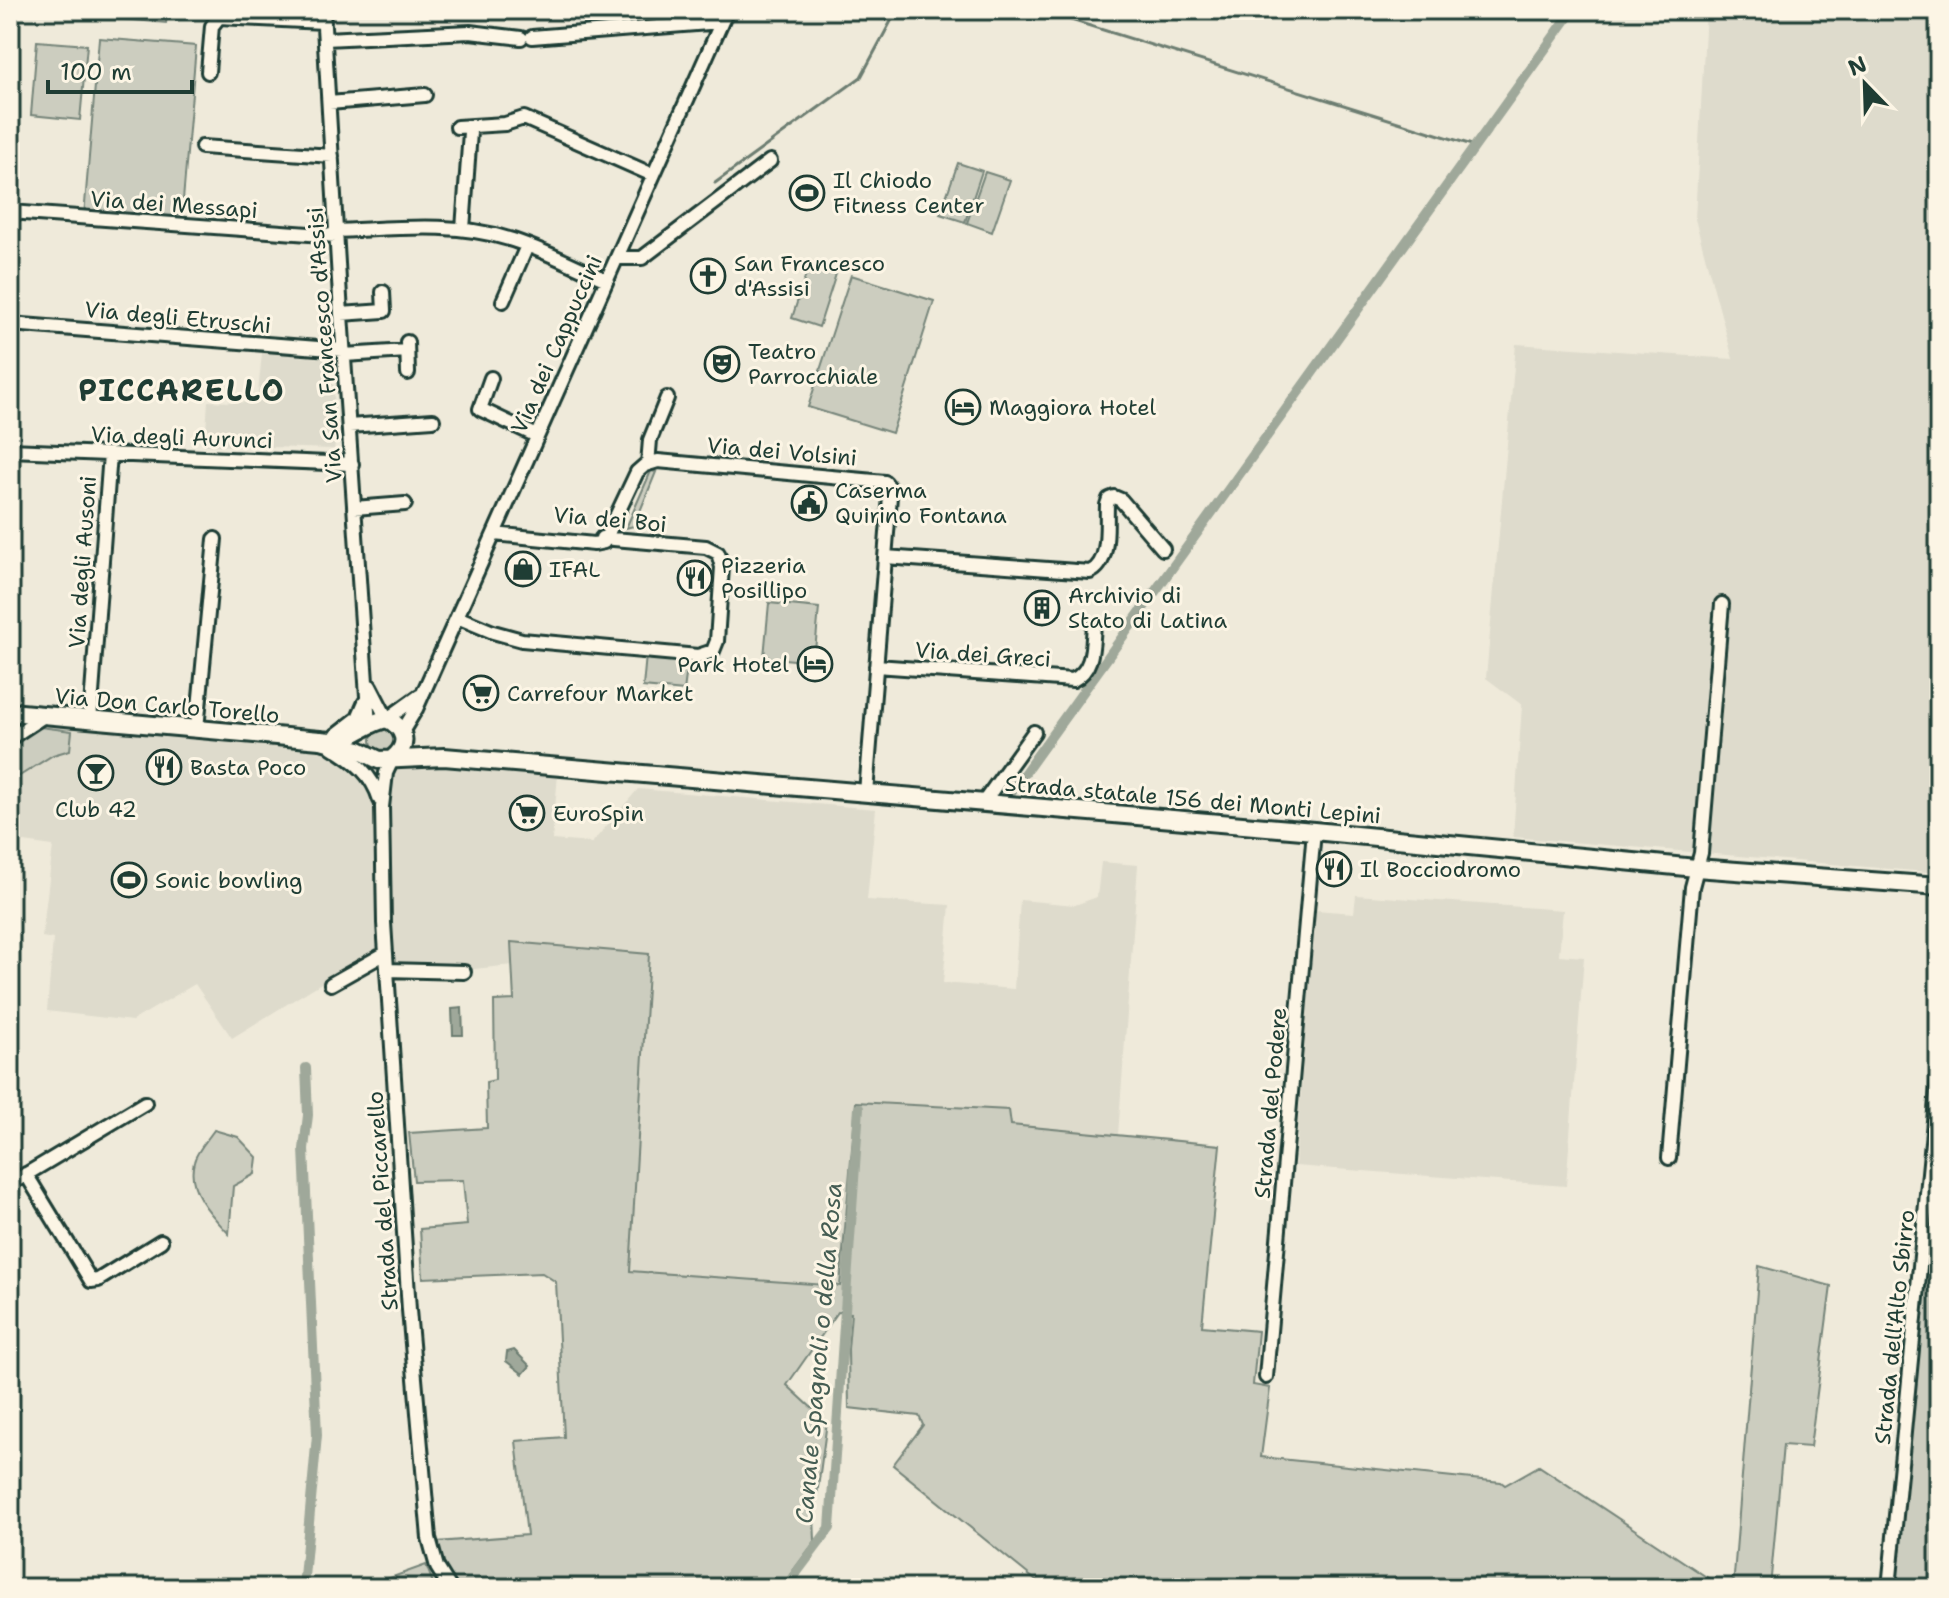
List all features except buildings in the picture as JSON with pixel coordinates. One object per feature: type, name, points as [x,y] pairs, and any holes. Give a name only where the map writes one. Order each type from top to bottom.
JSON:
[{"type":"main road","name":"Via Don Carlo Torello","points":[[14,712],[321,740],[342,739],[369,727]]},
{"type":"main road","name":"Strada statale 156 dei Monti Lepini","points":[[387,719],[403,734],[444,757]]},
{"type":"main road","points":[[370,756],[363,740],[369,727],[387,719]]},
{"type":"main road","points":[[393,758],[401,750],[403,734]]},
{"type":"main road","name":"Via Don Carlo Torello","points":[[321,740],[370,756]]},
{"type":"main road","name":"Strada statale 156 dei Monti Lepini","points":[[370,756],[379,760],[444,757],[1314,831],[1696,868],[1939,886]]},
{"type":"street","points":[[208,72],[212,26],[219,17],[324,16]]},
{"type":"street","name":"Via San Francesco d'Assisi","points":[[324,16],[369,727]]},
{"type":"street","points":[[325,39],[470,32],[527,37],[724,16]]},
{"type":"street","name":"Via dei Cappuccini","points":[[403,734],[724,16]]},
{"type":"street","points":[[329,103],[425,95]]},
{"type":"street","points":[[457,127],[524,118],[653,175]]},
{"type":"street","points":[[463,229],[470,132]]},
{"type":"street","points":[[10,135],[13,143],[10,181]]},
{"type":"street","points":[[202,147],[332,156]]},
{"type":"street","points":[[617,258],[642,258],[770,161]]},
{"type":"street","name":"Via dei Messapi","points":[[10,212],[336,234],[428,227],[463,229],[508,238],[607,280]]},
{"type":"street","points":[[503,301],[527,246]]},
{"type":"street","points":[[341,314],[384,311],[383,292]]},
{"type":"street","name":"Via degli Etruschi","points":[[10,324],[344,353],[407,347],[408,373]]},
{"type":"street","points":[[491,378],[480,409],[537,436]]},
{"type":"street","points":[[604,541],[637,472],[648,464],[650,440],[667,398]]},
{"type":"street","points":[[349,426],[433,420]]},
{"type":"street","name":"Via degli Aurunci","points":[[10,450],[352,464]]},
{"type":"street","name":"Via degli Ausoni","points":[[90,720],[110,454]]},
{"type":"street","name":"Via dei Volsini","points":[[648,464],[674,461],[885,482],[889,487],[866,793]]},
{"type":"street","points":[[885,557],[1090,572],[1103,561],[1107,505],[1109,499],[1114,497],[1121,500],[1163,549]]},
{"type":"street","points":[[354,508],[405,504]]},
{"type":"street","name":"Via dei Boi","points":[[500,520],[518,530],[604,541]]},
{"type":"street","name":"Via dei Boi","points":[[457,617],[522,640],[704,656],[713,651],[717,641],[722,567],[718,553],[706,547],[494,534]]},
{"type":"street","points":[[197,729],[215,539]]},
{"type":"street","points":[[1669,1158],[1692,887],[1701,853],[1722,604]]},
{"type":"street","name":"Via dei Greci","points":[[876,666],[1073,680],[1088,665],[1094,625]]},
{"type":"street","name":"Via San Francesco d'Assisi","points":[[365,676],[387,719]]},
{"type":"street","name":"Via dei Cappuccini","points":[[387,719],[408,707],[421,693]]},
{"type":"street","points":[[321,740],[338,734],[354,722],[363,709],[367,695]]},
{"type":"street","points":[[11,740],[14,712]]},
{"type":"street","points":[[11,740],[44,716]]},
{"type":"street","points":[[983,803],[1034,732]]},
{"type":"street","points":[[321,740],[358,764],[379,788],[398,769],[424,756]]},
{"type":"street","name":"Strada del Piccarello","points":[[370,756],[382,807],[387,970],[409,1310],[427,1526],[434,1559],[450,1588]]},
{"type":"street","name":"Strada del Piccarello","points":[[379,788],[393,758]]},
{"type":"street","name":"Strada del Podere","points":[[1266,1377],[1314,831]]},
{"type":"street","points":[[331,984],[386,953]]},
{"type":"street","points":[[387,970],[464,972]]},
{"type":"street","name":"Strada dell'Alto Sbirro","points":[[1889,1588],[1939,1069]]},
{"type":"street","points":[[10,1184],[145,1103]]},
{"type":"street","points":[[26,1174],[91,1281],[98,1280],[161,1241]]},
{"type":"shaded area","points":[[24,10],[168,10],[166,23]]},
{"type":"shaded area","points":[[1706,10],[1939,10],[1939,873],[1513,837],[1522,705],[1486,678],[1516,344],[1733,359],[1695,219]]},
{"type":"shaded area","points":[[99,38],[196,46],[181,224],[84,216]]},
{"type":"shaded area","points":[[37,41],[87,45],[80,120],[31,115]]},
{"type":"shaded area","points":[[958,163],[982,171],[965,222],[940,214]]},
{"type":"shaded area","points":[[985,172],[1010,180],[992,232],[967,223]]},
{"type":"shaded area","points":[[809,265],[836,274],[819,327],[792,318]]},
{"type":"shaded area","points":[[851,275],[934,301],[892,433],[808,407]]},
{"type":"shaded area","points":[[262,353],[331,359],[337,433],[334,449],[205,445],[208,401],[257,403]]},
{"type":"shaded area","points":[[651,471],[656,472],[634,526],[626,528]]},
{"type":"shaded area","points":[[769,603],[819,608],[814,662],[764,657]]},
{"type":"shaded area","points":[[646,655],[688,660],[684,691],[643,687]]},
{"type":"shaded area","points":[[10,715],[559,764],[552,840],[592,843],[638,789],[876,809],[867,900],[950,905],[943,983],[1014,989],[1020,900],[1075,905],[1097,897],[1101,862],[1138,865],[1118,1135],[1010,1125],[1009,1110],[856,1102],[840,1287],[629,1271],[649,954],[511,942],[513,965],[464,970],[394,968],[391,940],[232,1038],[195,984],[132,1021],[47,1011],[53,939],[42,937],[53,846],[10,840]]},
{"type":"shaded area","points":[[32,726],[72,731],[70,750],[53,755],[10,782],[13,737]]},
{"type":"shaded area","points":[[384,727],[393,731],[397,740],[393,749],[384,753],[375,749],[371,740],[375,731]]},
{"type":"shaded area","points":[[1356,895],[1563,910],[1559,955],[1584,957],[1566,1186],[1295,1166],[1315,910],[1354,913]]},
{"type":"shaded area","points":[[511,942],[649,954],[630,1271],[840,1286],[856,1102],[1009,1110],[1011,1125],[1220,1145],[1202,1326],[1258,1331],[1253,1385],[1270,1388],[1261,1457],[1501,1482],[1505,1485],[1539,1466],[1723,1588],[1616,1588],[1605,1580],[1598,1588],[1045,1588],[893,1465],[923,1425],[919,1416],[849,1408],[851,1313],[838,1312],[787,1385],[827,1422],[814,1517],[815,1541],[780,1588],[459,1588],[446,1569],[437,1542],[527,1535],[516,1441],[564,1437],[556,1282],[542,1273],[423,1278],[420,1229],[467,1225],[463,1180],[414,1181],[409,1133],[487,1128],[486,1082],[495,1080],[494,1001],[514,1000]]},
{"type":"shaded area","points":[[462,1008],[463,1035],[453,1035],[452,1009]]},
{"type":"shaded area","points":[[1939,1117],[1939,1588],[1892,1588]]},
{"type":"shaded area","points":[[214,1130],[238,1137],[257,1157],[255,1174],[233,1186],[229,1234],[202,1202],[194,1183],[195,1158]]},
{"type":"shaded area","points":[[1759,1266],[1831,1286],[1810,1447],[1783,1445],[1770,1588],[1733,1588]]},
{"type":"shaded area","points":[[514,1350],[530,1366],[523,1374],[506,1361],[507,1352]]},
{"type":"shaded area","points":[[426,1565],[435,1588],[362,1588]]},
{"type":"waterway","points":[[715,183],[861,77],[897,10]]},
{"type":"waterway","points":[[1039,10],[1475,146]]},
{"type":"waterway","points":[[1011,792],[1573,10]]},
{"type":"waterway","points":[[303,1588],[317,1435],[304,1149],[308,1115],[306,1068]]},
{"type":"waterway","name":"Canale Spagnoli o della Rosa","points":[[785,1588],[830,1528],[859,1108]]},
{"type":"place","name":"Il Chiodo Fitness Center","points":[[807,193]]},
{"type":"place","name":"San Francesco d'Assisi","points":[[708,276]]},
{"type":"place","name":"Teatro Parrocchiale","points":[[722,364]]},
{"type":"place","name":"Maggiora Hotel","points":[[963,407]]},
{"type":"place","name":"Caserma Quirino Fontana","points":[[809,503]]},
{"type":"place","name":"IFAL","points":[[523,569]]},
{"type":"place","name":"Pizzeria Posillipo","points":[[695,578]]},
{"type":"place","name":"Archivio di Stato di Latina","points":[[1042,608]]},
{"type":"place","name":"Park Hotel","points":[[815,664]]},
{"type":"place","name":"Carrefour Market","points":[[481,693]]},
{"type":"place","name":"Basta Poco","points":[[164,767]]},
{"type":"place","name":"Club 42","points":[[96,773]]},
{"type":"place","name":"EuroSpin","points":[[527,813]]},
{"type":"place","name":"Il Bocciodromo","points":[[1334,869]]},
{"type":"place","name":"Sonic bowling","points":[[129,880]]},
{"type":"district","name":"PICCARELLO","points":[[182,391]]}]
